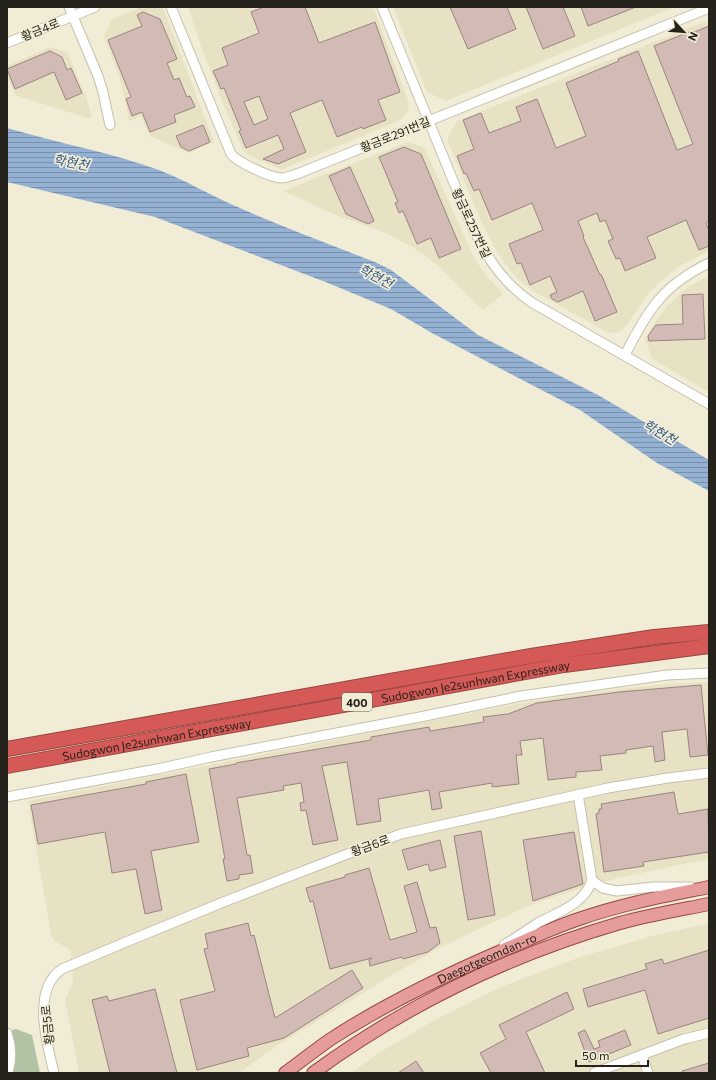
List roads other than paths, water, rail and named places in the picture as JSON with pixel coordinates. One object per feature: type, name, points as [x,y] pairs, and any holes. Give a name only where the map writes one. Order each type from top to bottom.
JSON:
[{"type":"highway","name":"Sudogwon Je2sunhwan Expressway","points":[[7,749],[531,656],[654,637],[709,632]]},
{"type":"highway","name":"Sudogwon Je2sunhwan Expressway","points":[[7,766],[564,665],[709,646]]},
{"type":"main road","name":"Daegotgeomdan-ro","points":[[285,1073],[332,1039],[371,1016],[419,989],[489,956],[580,918],[650,899],[707,887]]},
{"type":"main road","name":"Daegotgeomdan-ro","points":[[313,1073],[407,1012],[465,982],[524,956],[622,923],[709,904]]},
{"type":"street","name":"황금4로","points":[[7,43],[70,11],[96,7]]},
{"type":"street","name":"황금로291번길","points":[[171,7],[228,149],[234,158],[242,163],[276,178],[287,177],[709,8]]},
{"type":"street","name":"황금로257번길","points":[[382,7],[470,222],[482,247],[499,273],[517,292],[531,302],[625,354],[709,404]]},
{"type":"street","points":[[70,11],[98,76],[105,98],[110,125]]},
{"type":"street","points":[[625,354],[645,318],[659,298],[684,276],[709,263]]},
{"type":"street","points":[[7,796],[157,769],[211,756],[420,717],[521,696],[655,676],[709,673]]},
{"type":"street","name":"황금6로","points":[[52,979],[62,969],[126,942],[375,843],[414,831],[578,794],[636,783],[709,773]]},
{"type":"street","points":[[489,956],[529,929],[575,903],[586,892],[592,880],[578,794]]},
{"type":"street","points":[[592,880],[603,888],[618,890],[662,887],[707,887]]},
{"type":"street","name":"황금5로","points":[[52,979],[45,996],[44,1013],[48,1046],[54,1073]]},
{"type":"street","points":[[7,1033],[11,1050],[8,1073]]},
{"type":"street","points":[[594,1073],[684,1039],[709,1033]]},
{"type":"street","points":[[642,1055],[648,1073]]},
{"type":"water","name":"학현천","points":[[7,128],[122,158],[159,170],[251,213],[377,263],[391,270],[478,335],[598,395],[709,460],[709,491],[657,463],[580,410],[432,333],[391,309],[328,283],[155,217],[7,182]]}]
